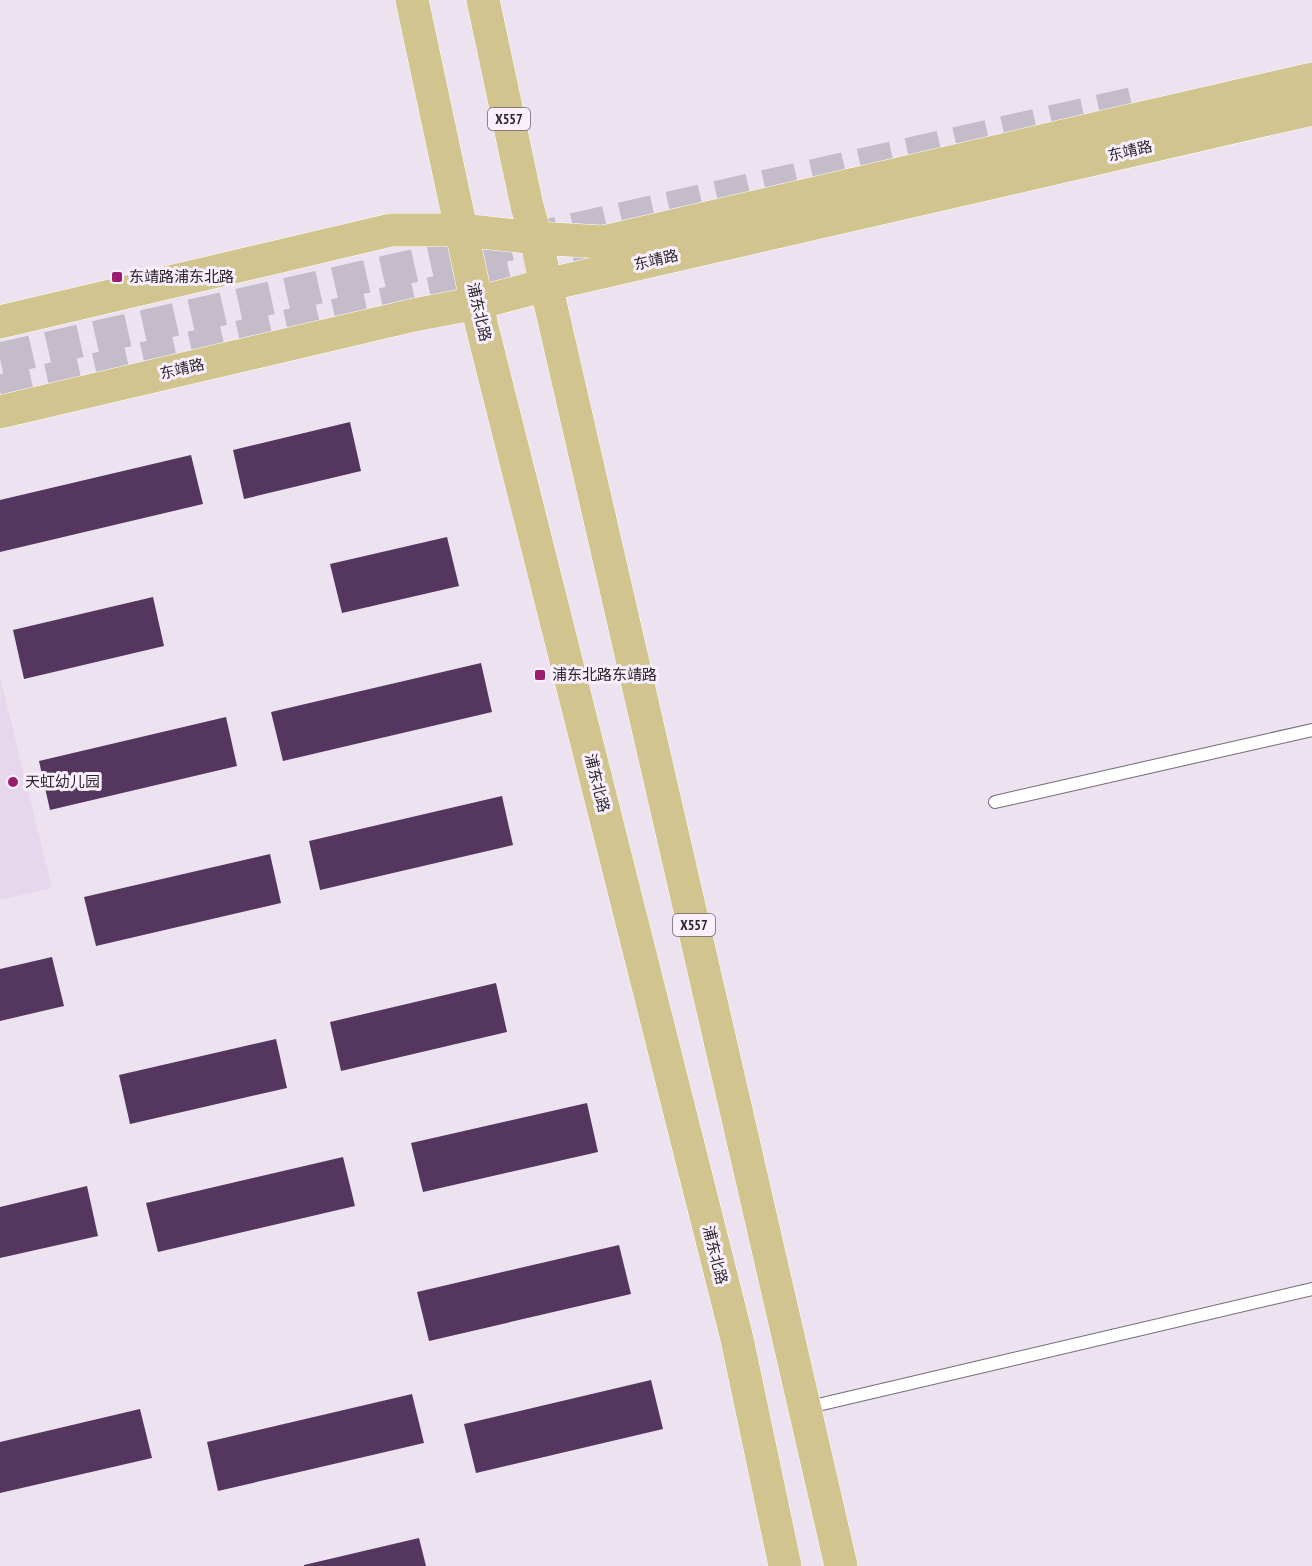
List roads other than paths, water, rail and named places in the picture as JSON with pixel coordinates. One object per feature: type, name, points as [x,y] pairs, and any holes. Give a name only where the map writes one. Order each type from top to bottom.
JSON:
[{"type":"main road","name":"浦东北路","points":[[412,0],[477,303],[736,1339],[785,1566]]},
{"type":"main road","name":"X557","points":[[483,0],[527,206],[536,238]]},
{"type":"main road","name":"东靖路","points":[[0,322],[391,230],[461,230],[603,242],[1312,79]]},
{"type":"main road","name":"东靖路","points":[[0,412],[1312,109]]},
{"type":"main road","points":[[536,238],[546,285]]},
{"type":"main road","name":"X557","points":[[546,285],[842,1566]]},
{"type":"lane","points":[[995,802],[1312,730]]},
{"type":"lane","points":[[805,1408],[1312,1289]]},
{"type":"tunnel","points":[[0,359],[1140,102]]},
{"type":"tunnel","points":[[0,391],[633,248]]},
{"type":"place","name":"东靖路浦东北路","points":[[117,277]]},
{"type":"place","name":"浦东北路东靖路","points":[[540,675]]},
{"type":"place","name":"天虹幼儿园","points":[[13,782]]}]
